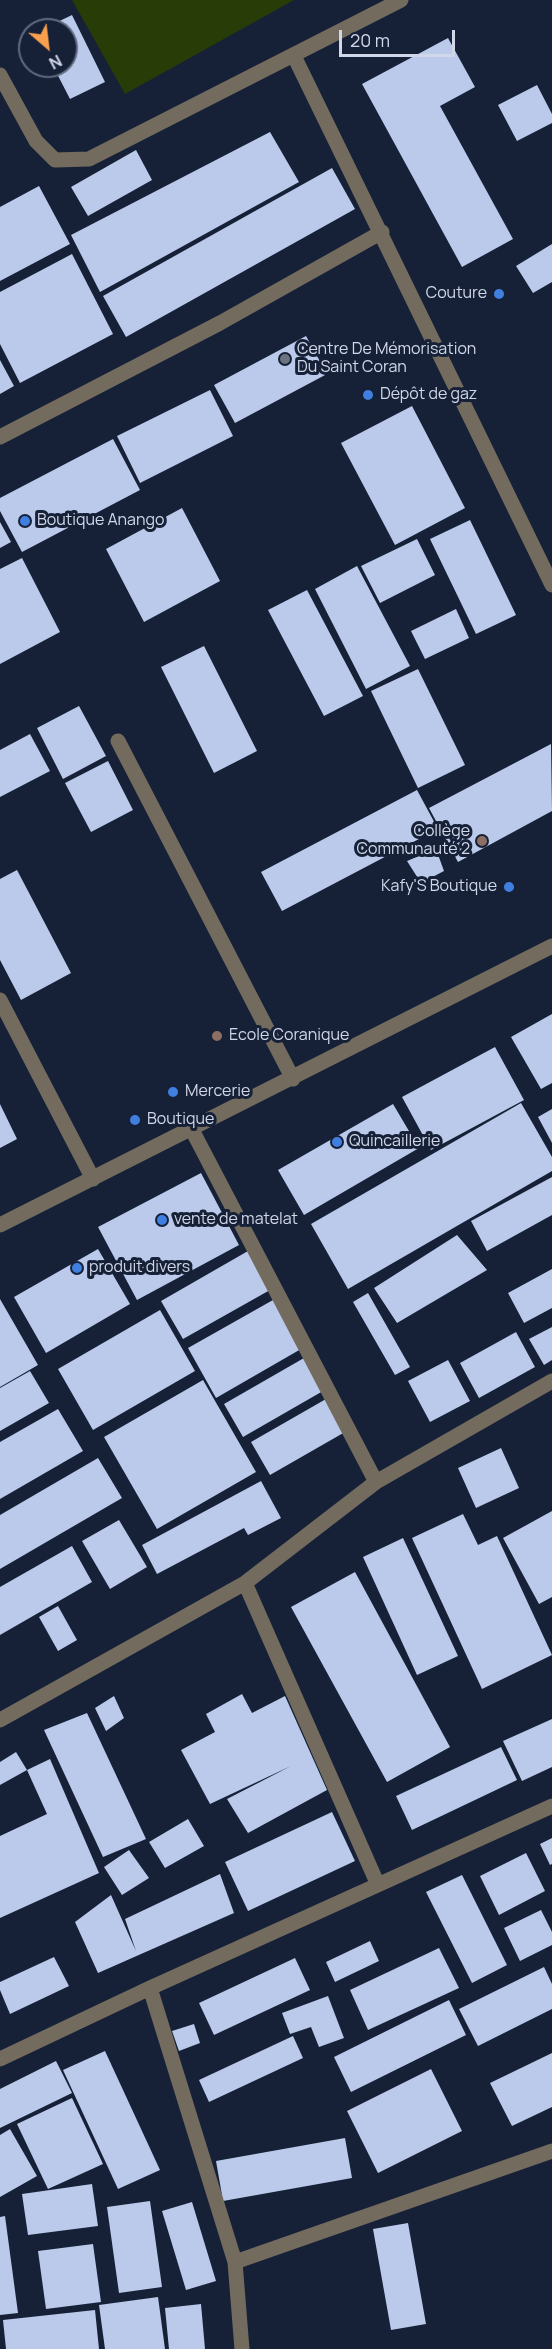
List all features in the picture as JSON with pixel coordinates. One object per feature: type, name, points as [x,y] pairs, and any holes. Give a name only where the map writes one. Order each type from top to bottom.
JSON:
[{"type":"street","points":[[0,75],[36,141],[55,160],[89,159],[401,0]]},
{"type":"street","points":[[294,56],[382,232],[552,585]]},
{"type":"street","points":[[0,437],[220,323],[382,232]]},
{"type":"street","points":[[118,741],[293,1079]]},
{"type":"street","points":[[0,1225],[293,1079],[552,946]]},
{"type":"street","points":[[0,1000],[93,1179]]},
{"type":"street","points":[[191,1128],[376,1482]]},
{"type":"street","points":[[0,1720],[245,1583],[376,1482],[552,1381]]},
{"type":"street","points":[[245,1583],[378,1885]]},
{"type":"street","points":[[0,2059],[150,1988],[552,1806]]},
{"type":"street","points":[[150,1988],[235,2262],[242,2349]]},
{"type":"street","points":[[235,2262],[552,2151]]},
{"type":"green space","points":[[72,0],[294,0],[125,94]]},
{"type":"building","points":[[78,27],[105,82],[70,99],[59,78],[78,78]]},
{"type":"building","points":[[448,38],[475,87],[440,106],[513,239],[462,267],[362,84]]},
{"type":"building","points":[[537,85],[552,114],[552,123],[517,141],[498,105]]},
{"type":"building","points":[[270,132],[299,182],[100,292],[71,235]]},
{"type":"building","points":[[136,150],[152,180],[88,216],[71,187]]},
{"type":"building","points":[[332,168],[355,209],[126,337],[103,296]]},
{"type":"building","points":[[39,186],[70,244],[0,281],[0,207]]},
{"type":"building","points":[[552,244],[552,282],[533,293],[516,266]]},
{"type":"building","points":[[72,254],[113,334],[20,383],[0,344],[0,292]]},
{"type":"building","points":[[306,336],[327,374],[235,423],[214,385]]},
{"type":"building","points":[[0,360],[14,386],[0,394]]},
{"type":"building","points":[[210,390],[233,436],[140,483],[117,436]]},
{"type":"building","points":[[412,406],[465,508],[395,545],[341,443]]},
{"type":"building","points":[[113,439],[140,490],[22,552],[0,511],[0,498]]},
{"type":"building","points":[[182,508],[220,581],[144,622],[106,549]]},
{"type":"building","points":[[470,520],[516,615],[476,634],[430,539]]},
{"type":"building","points":[[0,522],[11,542],[0,548]]},
{"type":"building","points":[[417,539],[435,575],[380,603],[361,566]]},
{"type":"building","points":[[22,558],[60,632],[0,664],[0,569]]},
{"type":"building","points":[[357,566],[410,666],[366,689],[315,589]]},
{"type":"building","points":[[307,590],[363,696],[324,716],[268,610]]},
{"type":"building","points":[[456,609],[469,638],[425,659],[411,631]]},
{"type":"building","points":[[204,646],[257,751],[214,773],[161,667]]},
{"type":"building","points":[[418,669],[465,765],[418,788],[371,691]]},
{"type":"building","points":[[79,706],[106,756],[63,779],[37,728]]},
{"type":"building","points":[[30,734],[50,771],[0,797],[0,750]]},
{"type":"building","points":[[551,744],[552,811],[458,862],[429,808]]},
{"type":"building","points":[[108,761],[133,810],[91,832],[65,783]]},
{"type":"building","points":[[417,790],[438,829],[282,911],[261,872]]},
{"type":"building","points":[[436,849],[444,871],[421,883],[407,861]]},
{"type":"building","points":[[17,870],[71,973],[21,1000],[0,960],[0,879]]},
{"type":"building","points":[[552,1014],[552,1083],[541,1089],[511,1037]]},
{"type":"building","points":[[495,1047],[524,1100],[431,1150],[402,1097]]},
{"type":"building","points":[[521,1103],[552,1157],[552,1171],[348,1289],[311,1224]]},
{"type":"building","points":[[0,1104],[17,1139],[0,1148]]},
{"type":"building","points":[[393,1104],[419,1148],[304,1215],[278,1170]]},
{"type":"building","points":[[552,1109],[552,1143],[538,1117]]},
{"type":"building","points":[[201,1173],[239,1245],[137,1300],[98,1227]]},
{"type":"building","points":[[552,1177],[552,1215],[487,1251],[471,1221]]},
{"type":"building","points":[[457,1235],[487,1270],[397,1323],[374,1288]]},
{"type":"building","points":[[98,1249],[130,1304],[46,1353],[14,1297]]},
{"type":"building","points":[[248,1251],[270,1290],[183,1339],[161,1301]]},
{"type":"building","points":[[552,1269],[552,1308],[524,1323],[508,1293]]},
{"type":"building","points":[[368,1293],[410,1367],[395,1375],[353,1302]]},
{"type":"building","points":[[0,1299],[38,1365],[0,1387]]},
{"type":"building","points":[[273,1300],[301,1349],[216,1398],[188,1348]]},
{"type":"building","points":[[160,1310],[195,1371],[93,1430],[58,1369]]},
{"type":"building","points":[[552,1327],[552,1360],[544,1365],[529,1339]]},
{"type":"building","points":[[516,1332],[535,1367],[479,1398],[460,1363]]},
{"type":"building","points":[[304,1358],[323,1391],[243,1437],[224,1404]]},
{"type":"building","points":[[448,1360],[470,1401],[430,1422],[408,1381]]},
{"type":"building","points":[[30,1371],[49,1403],[0,1431],[0,1388]]},
{"type":"building","points":[[203,1380],[256,1472],[157,1529],[104,1437]]},
{"type":"building","points":[[326,1399],[345,1432],[270,1475],[251,1442]]},
{"type":"building","points":[[58,1409],[83,1451],[0,1499],[0,1442]]},
{"type":"building","points":[[501,1448],[519,1488],[476,1508],[458,1468]]},
{"type":"building","points":[[98,1458],[122,1498],[0,1569],[0,1515]]},
{"type":"building","points":[[261,1481],[281,1518],[248,1535],[244,1528],[157,1574],[142,1545]]},
{"type":"building","points":[[552,1511],[552,1597],[539,1604],[503,1538]]},
{"type":"building","points":[[463,1514],[478,1545],[497,1536],[552,1655],[482,1689],[412,1538]]},
{"type":"building","points":[[119,1520],[147,1567],[110,1589],[82,1541]]},
{"type":"building","points":[[403,1538],[458,1656],[417,1675],[363,1557]]},
{"type":"building","points":[[72,1546],[92,1582],[0,1635],[0,1587]]},
{"type":"building","points":[[355,1572],[450,1747],[387,1782],[291,1607]]},
{"type":"building","points":[[58,1606],[77,1640],[58,1651],[39,1617]]},
{"type":"building","points":[[242,1694],[252,1713],[285,1696],[327,1790],[248,1833],[227,1799],[291,1766],[210,1804],[181,1750],[215,1732],[206,1714]]},
{"type":"building","points":[[114,1696],[124,1718],[106,1731],[95,1708]]},
{"type":"building","points":[[87,1713],[146,1839],[103,1857],[44,1730]]},
{"type":"building","points":[[552,1719],[552,1767],[522,1781],[503,1741]]},
{"type":"building","points":[[501,1747],[517,1780],[412,1830],[396,1796]]},
{"type":"building","points":[[16,1752],[27,1770],[0,1785],[0,1762]]},
{"type":"building","points":[[50,1759],[99,1873],[0,1918],[0,1836],[47,1814],[27,1770]]},
{"type":"building","points":[[332,1812],[355,1861],[248,1911],[225,1862]]},
{"type":"building","points":[[188,1819],[204,1846],[165,1868],[149,1842]]},
{"type":"building","points":[[552,1838],[552,1864],[550,1865],[540,1844]]},
{"type":"building","points":[[129,1850],[149,1878],[122,1895],[104,1867]]},
{"type":"building","points":[[526,1853],[545,1891],[499,1915],[480,1876]]},
{"type":"building","points":[[220,1874],[234,1913],[98,1973],[75,1922],[111,1895],[136,1951],[125,1919]]},
{"type":"building","points":[[462,1875],[507,1965],[472,1983],[426,1892]]},
{"type":"building","points":[[541,1910],[552,1932],[552,1945],[520,1961],[504,1928]]},
{"type":"building","points":[[370,1941],[379,1961],[335,1982],[326,1962]]},
{"type":"building","points":[[439,1948],[459,1988],[368,2030],[350,1990]]},
{"type":"building","points":[[54,1957],[69,1986],[10,2014],[0,1990],[0,1982]]},
{"type":"building","points":[[295,1958],[310,1990],[214,2035],[199,2003]]},
{"type":"building","points":[[544,1967],[552,1984],[552,2009],[478,2046],[459,2009]]},
{"type":"building","points":[[328,1996],[344,2038],[319,2047],[311,2027],[290,2034],[282,2013]]},
{"type":"building","points":[[449,2000],[466,2035],[351,2092],[334,2057]]},
{"type":"building","points":[[194,2024],[200,2043],[179,2051],[172,2031]]},
{"type":"building","points":[[293,2036],[303,2058],[209,2102],[199,2080]]},
{"type":"building","points":[[105,2051],[160,2170],[118,2189],[63,2070]]},
{"type":"building","points":[[552,2053],[552,2107],[512,2126],[490,2083]]},
{"type":"building","points":[[56,2061],[72,2093],[0,2128],[0,2089]]},
{"type":"building","points":[[431,2069],[462,2131],[378,2173],[347,2111]]},
{"type":"building","points":[[72,2098],[103,2164],[48,2189],[17,2124]]},
{"type":"building","points":[[10,2129],[37,2176],[0,2197],[0,2135]]},
{"type":"building","points":[[345,2138],[352,2178],[223,2201],[216,2161]]},
{"type":"building","points":[[92,2184],[98,2226],[28,2235],[22,2194]]},
{"type":"building","points":[[150,2201],[162,2287],[119,2293],[107,2207]]},
{"type":"building","points":[[192,2202],[216,2281],[186,2290],[162,2211]]},
{"type":"building","points":[[5,2216],[18,2313],[0,2315],[0,2217]]},
{"type":"building","points":[[408,2223],[426,2324],[391,2330],[373,2229]]},
{"type":"building","points":[[93,2244],[101,2302],[46,2309],[38,2251]]},
{"type":"building","points":[[158,2297],[165,2349],[105,2349],[99,2305]]},
{"type":"building","points":[[201,2304],[205,2349],[169,2349],[165,2308]]},
{"type":"building","points":[[95,2310],[99,2349],[6,2349],[3,2320]]},
{"type":"place","name":"Couture","points":[[499,294]]},
{"type":"place","name":"Centre De Mémorisation Du Saint Coran","points":[[285,359]]},
{"type":"place","name":"Dépôt de gaz","points":[[368,395]]},
{"type":"place","name":"Boutique Anango","points":[[25,521]]},
{"type":"place","name":"Collège Communauté 2","points":[[482,841]]},
{"type":"place","name":"Kafy'S Boutique","points":[[509,887]]},
{"type":"place","name":"Ecole Coranique","points":[[217,1036]]},
{"type":"place","name":"Mercerie","points":[[173,1092]]},
{"type":"place","name":"Boutique","points":[[135,1120]]},
{"type":"place","name":"Quincaillerie","points":[[337,1142]]},
{"type":"place","name":"vente de matelat","points":[[162,1220]]},
{"type":"place","name":"produit divers","points":[[77,1268]]}]
